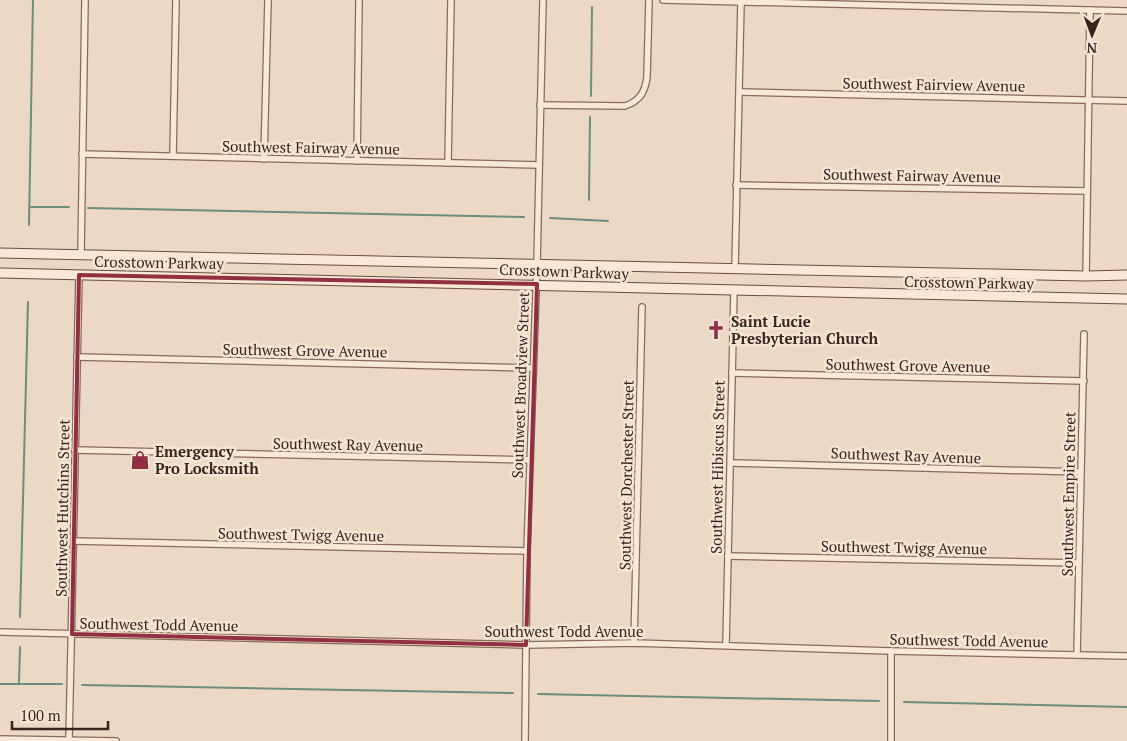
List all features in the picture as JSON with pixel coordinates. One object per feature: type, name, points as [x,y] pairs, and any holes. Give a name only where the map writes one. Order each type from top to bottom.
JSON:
[{"type":"main road","name":"Crosstown Parkway","points":[[0,253],[1086,276],[1127,275]]},
{"type":"main road","name":"Crosstown Parkway","points":[[0,273],[1127,298]]},
{"type":"street","points":[[80,254],[85,0]]},
{"type":"street","points":[[173,156],[176,0]]},
{"type":"street","points":[[264,159],[268,0]]},
{"type":"street","points":[[357,161],[359,0]]},
{"type":"street","points":[[448,163],[451,0]]},
{"type":"street","name":"Southwest Broadview Street","points":[[525,741],[527,551],[537,284],[543,0]]},
{"type":"street","points":[[540,105],[625,106],[633,104],[645,90],[649,0]]},
{"type":"street","points":[[663,0],[1127,11]]},
{"type":"street","points":[[735,268],[741,2]]},
{"type":"street","points":[[1086,276],[1090,10]]},
{"type":"street","name":"Southwest Fairview Avenue","points":[[740,92],[1127,101]]},
{"type":"street","name":"Southwest Fairway Avenue","points":[[82,154],[539,165]]},
{"type":"street","name":"Southwest Fairway Avenue","points":[[736,185],[1087,191]]},
{"type":"street","name":"Southwest Hutchins Street","points":[[69,741],[79,275]]},
{"type":"street","name":"Southwest Hibiscus Street","points":[[726,646],[734,290]]},
{"type":"street","name":"Southwest Dorchester Street","points":[[634,643],[642,307]]},
{"type":"street","name":"Southwest Empire Street","points":[[1077,654],[1084,334]]},
{"type":"street","name":"Southwest Grove Avenue","points":[[77,357],[533,368]]},
{"type":"street","name":"Southwest Grove Avenue","points":[[732,373],[1084,381]]},
{"type":"street","name":"Southwest Ray Avenue","points":[[75,450],[530,460]]},
{"type":"street","name":"Southwest Ray Avenue","points":[[730,463],[1081,472]]},
{"type":"street","name":"Southwest Twigg Avenue","points":[[74,542],[527,551]]},
{"type":"street","name":"Southwest Twigg Avenue","points":[[728,556],[1079,563]]},
{"type":"street","name":"Southwest Todd Avenue","points":[[0,632],[526,645],[634,643],[891,652],[1127,656]]},
{"type":"street","points":[[891,652],[891,741]]},
{"type":"street","points":[[0,739],[116,741]]},
{"type":"highlighted area","points":[[79,275],[537,284],[526,645],[72,634]]},
{"type":"waterway","points":[[29,225],[33,0]]},
{"type":"waterway","points":[[591,96],[592,7]]},
{"type":"waterway","points":[[589,200],[590,117]]},
{"type":"waterway","points":[[30,207],[69,207]]},
{"type":"waterway","points":[[88,208],[524,217]]},
{"type":"waterway","points":[[550,218],[608,221]]},
{"type":"waterway","points":[[20,617],[28,302]]},
{"type":"waterway","points":[[19,684],[20,647]]},
{"type":"waterway","points":[[0,684],[62,684]]},
{"type":"waterway","points":[[82,685],[513,693]]},
{"type":"waterway","points":[[538,694],[879,701]]},
{"type":"waterway","points":[[904,702],[1127,707]]},
{"type":"place","name":"Saint Lucie Presbyterian Church","points":[[716,330]]},
{"type":"place","name":"Emergency Pro Locksmith","points":[[140,460]]}]
